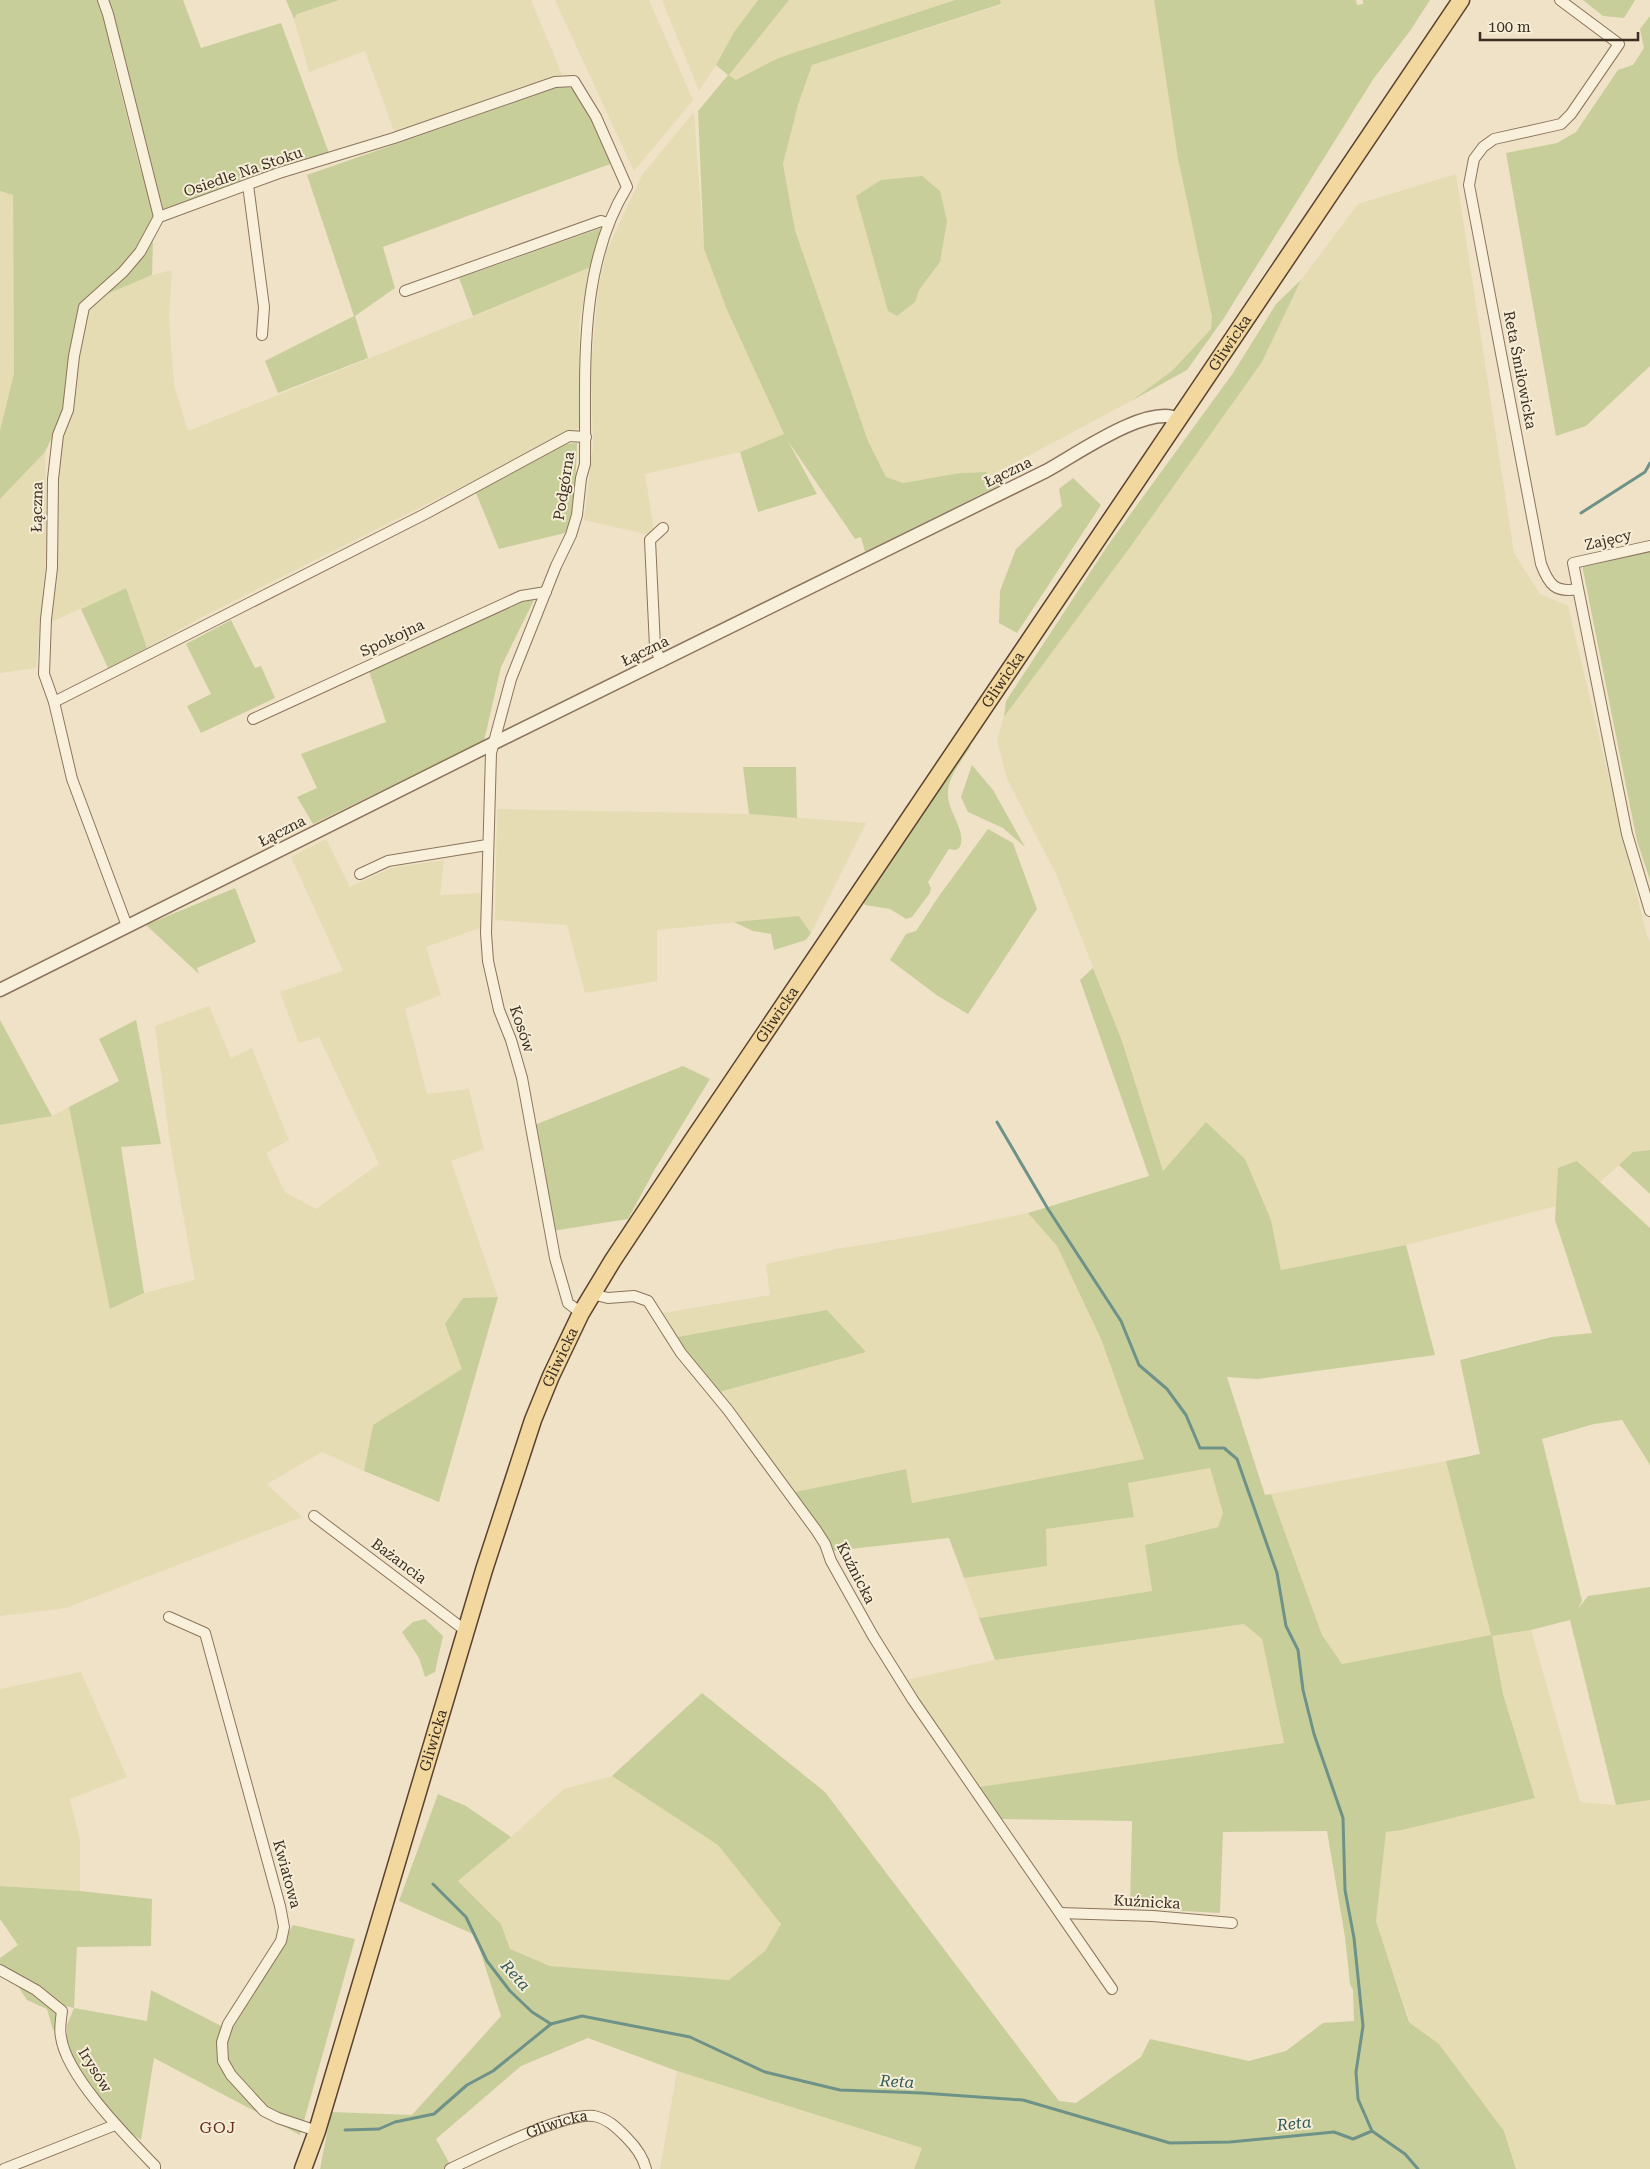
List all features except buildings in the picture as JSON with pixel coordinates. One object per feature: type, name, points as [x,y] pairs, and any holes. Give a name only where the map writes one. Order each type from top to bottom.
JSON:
[{"type":"main road","name":"Gliwicka","points":[[303,2169],[308,2151],[316,2134],[466,1631],[526,1439],[551,1376],[581,1314],[592,1294],[692,1141],[1461,0]]},
{"type":"main road","name":"Gliwicka","points":[[314,2169],[317,2149],[316,2134]]},
{"type":"street","points":[[103,0],[159,217]]},
{"type":"street","name":"Reta Śmiłowicka","points":[[1560,0],[1619,44],[1571,114],[1561,124],[1494,139],[1483,147],[1474,159],[1469,185],[1541,564],[1546,577],[1553,585],[1563,591],[1578,589]]},
{"type":"street","name":"Osiedle Na Stoku","points":[[159,217],[279,173],[394,138],[555,82],[574,81]]},
{"type":"street","name":"Podgórna","points":[[494,743],[511,679],[571,535],[577,515],[581,478],[585,464],[586,328],[600,242],[626,186],[596,117],[574,81]]},
{"type":"street","points":[[248,185],[264,307],[262,335]]},
{"type":"street","name":"Łączna","points":[[127,926],[72,778],[54,702],[44,674],[46,619],[52,568],[53,479],[58,435],[68,410],[74,356],[84,308],[123,272],[140,252],[159,217]]},
{"type":"street","points":[[405,291],[600,221],[608,223]]},
{"type":"street","name":"Łączna","points":[[0,990],[494,743],[1046,471],[1129,425],[1145,418],[1161,416],[1178,419]]},
{"type":"street","points":[[54,702],[424,514],[569,436],[586,437]]},
{"type":"street","points":[[661,662],[655,647],[650,540],[663,528]]},
{"type":"street","name":"Zajęcy","points":[[1578,589],[1573,563],[1650,546]]},
{"type":"street","points":[[1578,589],[1627,834],[1650,911]]},
{"type":"street","name":"Spokojna","points":[[253,719],[521,596],[546,592]]},
{"type":"street","name":"Kosów","points":[[494,743],[491,753],[487,845],[486,933],[490,969],[499,1010],[511,1040],[522,1078],[546,1218],[565,1297],[573,1309],[581,1314]]},
{"type":"street","points":[[360,874],[388,861],[487,845]]},
{"type":"street","name":"Kuźnicka","points":[[592,1294],[608,1298],[634,1296],[642,1298],[648,1301],[655,1310],[681,1353],[734,1417],[816,1530],[868,1627],[913,1700],[1112,1989]]},
{"type":"street","name":"Bażancia","points":[[314,1516],[466,1631]]},
{"type":"street","name":"Kwiatowa","points":[[168,1617],[205,1633],[270,1868],[284,1927],[281,1941],[228,2024],[222,2042],[223,2061],[231,2075],[264,2112],[316,2134]]},
{"type":"street","name":"Kuźnicka","points":[[1060,1913],[1153,1916],[1232,1923]]},
{"type":"street","name":"Irysów","points":[[0,1970],[36,1990],[62,2010],[60,2038],[72,2066],[115,2125],[155,2166],[155,2169]]},
{"type":"street","name":"Gliwicka","points":[[450,2169],[556,2123],[594,2116],[612,2122],[636,2148],[646,2169]]},
{"type":"street","points":[[4,2169],[115,2125]]},
{"type":"shaded area","points":[[339,0],[531,0],[563,77],[394,131],[365,51],[309,72],[294,19],[297,14]]},
{"type":"shaded area","points":[[555,0],[649,0],[693,100],[634,171]]},
{"type":"shaded area","points":[[662,0],[758,0],[734,32],[699,91]]},
{"type":"shaded area","points":[[789,0],[955,0],[790,54],[774,60],[736,80],[729,75]]},
{"type":"shaded area","points":[[1000,0],[1154,0],[1178,159],[1212,317],[1211,329],[1172,371],[1131,401],[990,476],[986,472],[960,473],[903,483],[886,477],[868,441],[795,230],[783,164],[798,105],[812,65],[1001,5]]},
{"type":"shaded area","points":[[694,112],[704,249],[727,310],[784,434],[740,452],[645,474],[655,536],[584,520],[593,446],[591,367],[598,289],[607,250],[642,175]]},
{"type":"shaded area","points":[[1456,174],[1514,553],[1540,594],[1568,606],[1645,929],[1650,943],[1650,1150],[1633,1153],[1600,1182],[1577,1162],[1556,1206],[1406,1245],[1281,1270],[1271,1220],[1206,1122],[1163,1172],[1122,1041],[1057,876],[1007,779],[997,740],[1004,717],[1131,546],[1262,362],[1301,280],[1358,204]]},
{"type":"shaded area","points":[[0,191],[13,195],[14,373],[0,429]]},
{"type":"shaded area","points":[[591,267],[579,323],[580,427],[202,617],[147,648],[126,588],[49,623],[59,422],[81,305],[152,275],[172,270],[169,317],[174,385],[188,431],[487,311]]},
{"type":"shaded area","points":[[45,452],[47,547],[36,668],[0,673],[0,499]]},
{"type":"shaded area","points":[[497,809],[749,814],[866,823],[811,933],[799,916],[657,930],[657,981],[585,993],[567,925],[495,920]]},
{"type":"shaded area","points":[[326,839],[350,887],[391,868],[444,860],[440,895],[484,893],[480,928],[426,947],[441,995],[405,1009],[427,1094],[469,1089],[484,1149],[451,1161],[498,1297],[463,1298],[462,1369],[373,1425],[364,1471],[322,1452],[267,1484],[302,1517],[66,1608],[0,1616],[0,1125],[52,1116],[69,1107],[110,1309],[144,1293],[195,1280],[170,1143],[155,1026],[209,1006],[231,1058],[252,1048],[289,1140],[266,1153],[285,1192],[316,1209],[379,1164],[319,1037],[299,1043],[280,992],[343,971],[291,857]]},
{"type":"shaded area","points":[[1028,1213],[1057,1246],[1101,1339],[1144,1459],[912,1503],[905,1469],[795,1492],[719,1392],[865,1352],[827,1310],[677,1337],[663,1313],[770,1295],[766,1264]]},
{"type":"shaded area","points":[[1446,1461],[1491,1635],[1531,1630],[1580,1802],[1616,1805],[1650,1800],[1650,2169],[1516,2169],[1504,2131],[1439,2044],[1410,2022],[1376,1921],[1386,1832],[1402,1830],[1535,1797],[1503,1694],[1491,1636],[1342,1664],[1322,1635],[1271,1494]]},
{"type":"shaded area","points":[[1210,1468],[1223,1513],[1218,1527],[1145,1545],[1152,1591],[979,1618],[964,1578],[1047,1566],[1045,1529],[1134,1517],[1127,1483]]},
{"type":"shaded area","points":[[1244,1624],[1262,1639],[1284,1744],[979,1787],[906,1680],[995,1660]]},
{"type":"shaded area","points":[[81,1672],[127,1777],[70,1799],[80,1839],[80,1891],[0,1886],[0,1689]]},
{"type":"shaded area","points":[[612,1776],[718,1845],[781,1924],[765,1951],[729,1980],[550,1966],[510,1949],[501,1924],[458,1881],[511,1837],[564,1789]]},
{"type":"shaded area","points":[[677,2071],[922,2148],[914,2169],[660,2169]]},
{"type":"green space","points":[[0,0],[183,0],[201,48],[281,23],[329,153],[163,209],[123,51],[111,53],[140,168],[154,204],[152,275],[81,305],[75,389],[45,452],[0,499],[0,430],[14,373],[13,195],[0,191]]},
{"type":"green space","points":[[286,0],[339,0],[297,14],[294,19]]},
{"type":"green space","points":[[758,0],[789,0],[729,75],[736,80],[774,60],[790,54],[955,0],[1000,0],[1001,4],[812,65],[798,105],[783,164],[795,230],[868,441],[886,477],[903,483],[960,473],[986,472],[1000,485],[865,552],[861,537],[855,539],[788,441],[817,494],[758,512],[740,452],[784,434],[727,310],[704,249],[698,111],[728,75],[716,65],[734,32]]},
{"type":"green space","points":[[1154,0],[1356,0],[1357,5],[1363,4],[1363,0],[1430,0],[1410,31],[1374,78],[1224,318],[1187,370],[1131,401],[1172,371],[1211,329],[1212,317],[1178,159]]},
{"type":"green space","points":[[1583,0],[1635,0],[1624,18],[1603,16]]},
{"type":"green space","points":[[1650,16],[1650,366],[1586,426],[1556,436],[1506,153],[1557,143],[1576,132],[1618,70],[1633,65],[1644,48],[1640,29]]},
{"type":"green space","points":[[564,85],[576,90],[613,163],[383,247],[395,288],[355,316],[368,358],[278,393],[265,361],[354,316],[307,175]]},
{"type":"green space","points":[[922,176],[940,191],[947,221],[940,262],[919,290],[915,302],[897,316],[888,311],[856,196],[881,180]]},
{"type":"green space","points":[[601,228],[591,267],[473,316],[459,278]]},
{"type":"green space","points":[[1301,280],[1262,362],[1131,546],[1004,717],[1006,701],[1108,545],[1233,373],[1276,304]]},
{"type":"green space","points":[[577,443],[574,517],[565,533],[499,549],[476,493],[564,444]]},
{"type":"green space","points":[[1073,478],[1101,505],[1017,633],[999,623],[1000,591],[1016,549],[1062,506],[1059,489]]},
{"type":"green space","points":[[1650,551],[1650,880],[1637,841],[1582,565]]},
{"type":"green space","points":[[126,588],[147,648],[108,668],[81,609]]},
{"type":"green space","points":[[534,600],[501,667],[484,741],[313,824],[297,797],[317,788],[301,754],[386,722],[369,671],[521,602]]},
{"type":"green space","points":[[231,620],[255,668],[261,666],[275,698],[201,733],[187,706],[211,694],[186,644]]},
{"type":"green space","points":[[969,745],[971,746],[951,779],[948,791],[950,806],[961,834],[960,847],[956,850],[949,849],[928,882],[931,888],[930,893],[912,917],[906,919],[890,909],[865,905],[863,902]]},
{"type":"green space","points":[[972,765],[993,790],[1025,847],[1003,828],[968,812],[961,797]]},
{"type":"green space","points":[[743,767],[796,767],[797,818],[749,814]]},
{"type":"green space","points":[[988,829],[1013,843],[1037,909],[968,1014],[938,996],[890,960],[906,934],[916,931]]},
{"type":"green space","points":[[235,888],[256,942],[197,968],[199,974],[146,925]]},
{"type":"green space","points":[[799,916],[811,933],[806,940],[774,950],[771,934],[753,931],[734,922]]},
{"type":"green space","points":[[1093,968],[1122,1041],[1163,1171],[1206,1122],[1245,1159],[1271,1220],[1281,1270],[1406,1245],[1435,1355],[1257,1379],[1227,1377],[1265,1495],[1271,1494],[1322,1635],[1342,1664],[1491,1635],[1446,1461],[1480,1454],[1460,1360],[1552,1337],[1592,1333],[1555,1220],[1558,1168],[1577,1161],[1650,1228],[1650,1465],[1622,1420],[1594,1424],[1542,1439],[1582,1601],[1577,1610],[1588,1596],[1650,1587],[1650,1800],[1616,1805],[1570,1620],[1531,1630],[1492,1636],[1503,1694],[1535,1798],[1402,1830],[1386,1832],[1376,1921],[1409,2022],[1439,2044],[1504,2131],[1516,2169],[914,2169],[922,2148],[677,2071],[588,2038],[521,2066],[436,2139],[451,2166],[443,2169],[320,2169],[331,2112],[412,2115],[501,2016],[475,1935],[399,1901],[438,1794],[466,1806],[511,1837],[458,1881],[501,1924],[510,1949],[550,1966],[729,1980],[765,1951],[781,1924],[718,1845],[612,1776],[702,1693],[825,1792],[1059,2101],[1076,2103],[1141,2057],[1150,2039],[1249,2061],[1286,2051],[1323,2023],[1354,2021],[1353,1990],[1350,1984],[1345,1937],[1327,1831],[1223,1832],[1220,1913],[1130,1908],[1132,1821],[1000,1819],[979,1787],[1284,1743],[1262,1639],[1244,1624],[995,1660],[979,1618],[1152,1591],[1145,1545],[1218,1527],[1223,1513],[1210,1468],[1128,1483],[1134,1517],[1046,1529],[1047,1566],[964,1578],[949,1538],[832,1551],[820,1528],[795,1492],[906,1469],[912,1503],[1144,1459],[1101,1339],[1057,1246],[1028,1213],[1149,1176],[1080,980]]},
{"type":"green space","points":[[0,1020],[52,1116],[0,1125]]},
{"type":"green space","points":[[136,1020],[161,1144],[121,1147],[144,1293],[110,1309],[69,1107],[119,1081],[99,1039]]},
{"type":"green space","points":[[683,1066],[710,1079],[655,1169],[628,1219],[552,1231],[530,1133],[537,1124]]},
{"type":"green space","points":[[1650,1150],[1650,1194],[1619,1165],[1633,1152]]},
{"type":"green space","points":[[498,1297],[439,1502],[364,1471],[373,1425],[462,1369],[445,1324],[463,1298]]},
{"type":"green space","points":[[827,1310],[866,1352],[719,1392],[685,1350],[677,1337]]},
{"type":"green space","points":[[425,1619],[443,1636],[435,1672],[425,1677],[419,1658],[402,1632],[413,1622]]},
{"type":"green space","points":[[0,1886],[80,1891],[152,1899],[151,1946],[77,1947],[74,2008],[61,2005],[56,2029],[53,2030],[47,2009],[27,2000],[16,1983],[17,1975],[0,1964],[0,1958],[18,1945],[0,1919]]},
{"type":"green space","points":[[293,1925],[355,1939],[300,2135],[154,2058],[141,2140],[123,2127],[94,2092],[67,2049],[67,2025],[74,2008],[147,2021],[151,1990],[231,2031]]},
{"type":"waterway","points":[[1581,513],[1645,472],[1650,463]]},
{"type":"waterway","points":[[997,1122],[1048,1209],[1121,1321],[1139,1365],[1167,1389],[1186,1415],[1200,1448],[1224,1448],[1237,1459],[1277,1573],[1286,1626],[1298,1650],[1303,1690],[1314,1734],[1343,1818],[1345,1890],[1354,1938],[1363,2026],[1356,2072],[1358,2099],[1372,2131],[1405,2154],[1418,2169]]},
{"type":"waterway","name":"Reta","points":[[433,1884],[466,1917],[487,1961],[510,1991],[532,2012],[551,2024],[582,2016],[690,2037],[765,2072],[840,2090],[1023,2100],[1170,2143],[1230,2142],[1334,2132],[1353,2139],[1372,2131]]},
{"type":"waterway","points":[[345,2130],[379,2129],[395,2122],[434,2114],[467,2085],[493,2071],[551,2024]]},
{"type":"district","name":"GOJ","points":[[218,2127]]}]
